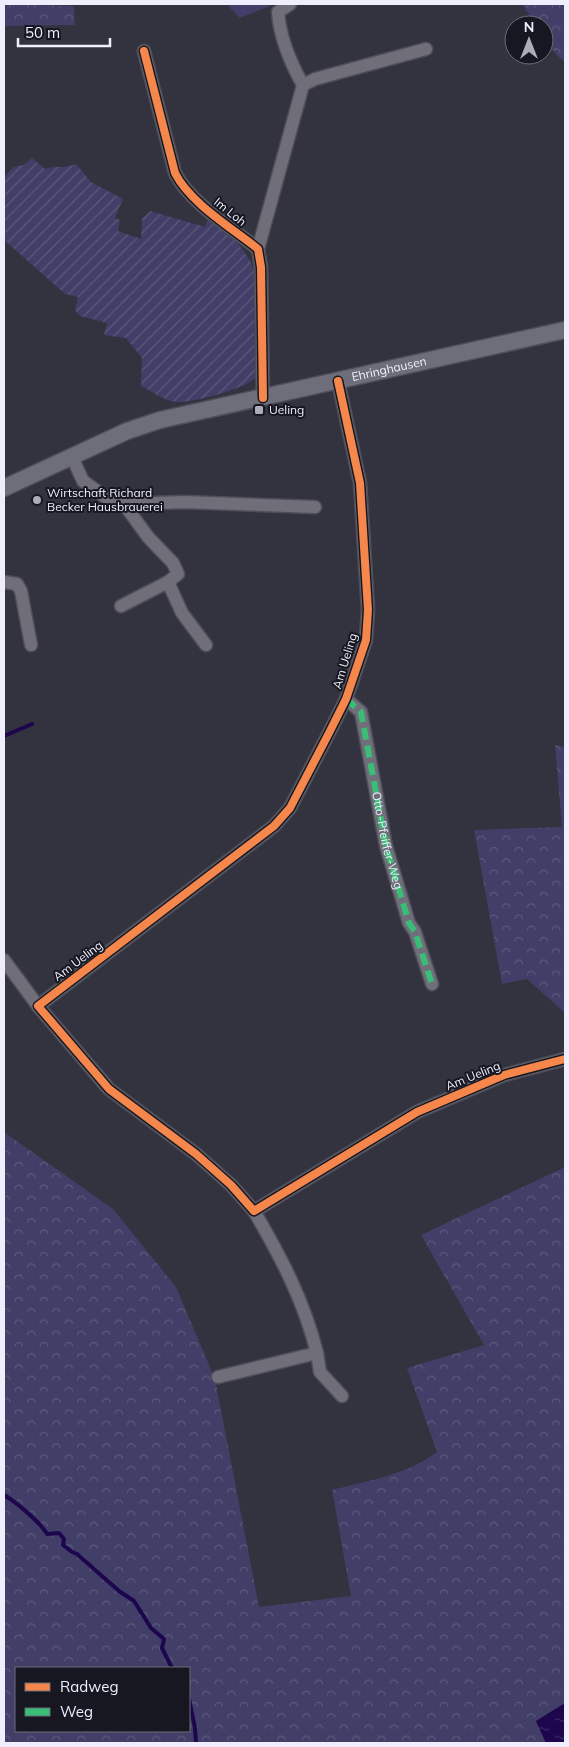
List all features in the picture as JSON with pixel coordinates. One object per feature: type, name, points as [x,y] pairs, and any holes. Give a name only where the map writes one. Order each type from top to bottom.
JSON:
[{"type":"main road","name":"Ehringhausen","points":[[4,488],[144,424],[565,330]]},
{"type":"street","points":[[290,4],[278,12],[279,24],[288,57],[303,85],[315,79],[426,49]]},
{"type":"street","name":"Im Loh","points":[[144,52],[175,173],[181,185],[258,249]]},
{"type":"street","name":"Im Loh","points":[[263,398],[261,267],[258,249],[303,85]]},
{"type":"street","name":"Am Ueling","points":[[38,1006],[274,826],[290,808],[346,699],[366,640],[368,610],[360,483],[338,381]]},
{"type":"street","points":[[72,457],[83,481],[111,501],[124,504],[184,502],[315,507]]},
{"type":"street","points":[[121,606],[168,582],[178,574],[173,563],[148,537],[124,504]]},
{"type":"street","points":[[4,582],[17,584],[22,591],[31,645]]},
{"type":"street","points":[[168,582],[182,612],[206,645]]},
{"type":"street","name":"Otto-Pfeiffer-Weg","points":[[346,699],[361,712],[386,846],[409,923],[415,932],[432,984]]},
{"type":"street","points":[[4,960],[38,1006],[109,1089],[196,1154],[231,1185],[254,1211],[290,1274],[300,1299],[320,1372],[342,1396]]},
{"type":"street","name":"Am Ueling","points":[[254,1211],[417,1112],[504,1075],[565,1059]]},
{"type":"street","points":[[218,1377],[316,1353]]},
{"type":"green space","points":[[4,4],[74,6],[75,25],[4,26]]},
{"type":"green space","points":[[226,4],[274,4],[240,18]]},
{"type":"green space","points":[[522,4],[565,4],[565,62],[554,51],[554,15],[529,15]]},
{"type":"green space","points":[[32,158],[45,169],[76,164],[91,182],[123,199],[115,218],[120,220],[118,231],[141,239],[142,219],[150,211],[205,227],[208,217],[229,234],[246,254],[254,269],[255,378],[241,387],[230,391],[184,402],[173,402],[141,386],[142,358],[126,338],[104,335],[107,323],[80,316],[75,310],[78,297],[65,294],[4,240],[4,178],[13,167],[24,165]]},
{"type":"green space","points":[[555,745],[565,747],[565,1013],[527,979],[502,984],[474,830],[562,827]]},
{"type":"green space","points":[[4,1132],[113,1209],[176,1287],[215,1379],[259,1607],[351,1596],[332,1490],[400,1472],[437,1452],[407,1368],[484,1345],[421,1235],[565,1167],[565,1703],[536,1721],[546,1743],[4,1743]]},
{"type":"water","points":[[565,1703],[565,1743],[546,1743],[536,1721]]},
{"type":"waterway","points":[[4,736],[32,724]]},
{"type":"waterway","points":[[4,1495],[15,1502],[47,1534],[59,1533],[64,1539],[63,1545],[77,1554],[119,1591],[134,1601],[151,1628],[164,1639],[162,1648],[172,1667]]},
{"type":"waterway","points":[[190,1704],[196,1743]]},
{"type":"marked path","points":[[346,699],[361,712],[386,846],[409,923],[415,932],[432,984]]},
{"type":"cycle path","points":[[144,51],[175,173],[182,184],[201,205],[258,249],[261,267],[263,398]]},
{"type":"cycle path","points":[[338,381],[360,483],[368,610],[366,640],[346,699],[290,808],[274,826],[38,1006],[109,1089],[196,1154],[231,1185],[254,1211],[417,1112],[504,1075],[565,1059]]},
{"type":"place","name":"Ueling","points":[[259,410]]},
{"type":"place","name":"Wirtschaft Richard Becker Hausbrauerei","points":[[37,500]]}]
